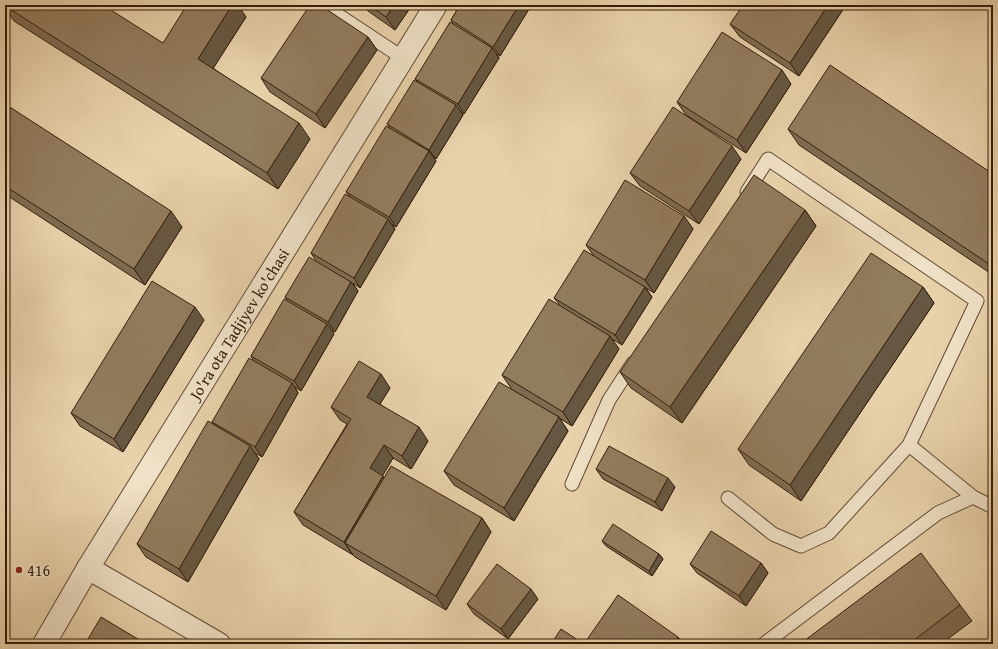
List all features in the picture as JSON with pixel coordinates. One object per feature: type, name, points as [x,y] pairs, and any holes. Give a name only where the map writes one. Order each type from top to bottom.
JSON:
[{"type":"street","name":"Jo'ra ota Tadjiyev ko'chasi","points":[[44,644],[88,568],[436,5]]},
{"type":"street","points":[[88,568],[219,644]]},
{"type":"lane","points":[[323,5],[403,58]]},
{"type":"lane","points":[[728,498],[773,534],[801,546],[829,533],[909,445],[977,302],[768,159],[738,205]]},
{"type":"lane","points":[[572,484],[608,400],[639,355]]},
{"type":"lane","points":[[909,445],[973,497],[993,507]]},
{"type":"lane","points":[[764,644],[938,513],[973,497]]},
{"type":"building","points":[[5,5],[103,5],[163,43],[187,5],[232,5],[198,59],[299,123],[267,173]]},
{"type":"building","points":[[310,5],[320,5],[368,37],[316,114],[261,78]]},
{"type":"building","points":[[369,5],[394,5],[386,17]]},
{"type":"building","points":[[460,5],[519,5],[493,47],[451,20]]},
{"type":"building","points":[[743,5],[828,5],[790,63],[730,24]]},
{"type":"building","points":[[450,22],[492,48],[458,104],[415,79]]},
{"type":"building","points":[[722,32],[782,70],[737,140],[677,102]]},
{"type":"building","points":[[830,65],[993,174],[992,266],[788,129]]},
{"type":"building","points":[[414,80],[456,105],[429,150],[387,124]]},
{"type":"building","points":[[5,104],[171,211],[134,269],[5,186]]},
{"type":"building","points":[[673,107],[732,146],[689,211],[630,173]]},
{"type":"building","points":[[386,126],[429,151],[389,217],[346,192]]},
{"type":"building","points":[[754,175],[805,210],[670,407],[620,372]]},
{"type":"building","points":[[625,180],[684,216],[645,280],[586,245]]},
{"type":"building","points":[[345,194],[388,219],[354,278],[311,253]]},
{"type":"building","points":[[584,250],[645,287],[615,335],[554,298]]},
{"type":"building","points":[[871,253],[923,287],[790,485],[738,449]]},
{"type":"building","points":[[309,257],[351,282],[328,322],[285,297]]},
{"type":"building","points":[[152,281],[195,307],[114,439],[71,413]]},
{"type":"building","points":[[284,299],[327,324],[294,381],[251,356]]},
{"type":"building","points":[[549,299],[610,336],[563,412],[502,375]]},
{"type":"building","points":[[249,358],[292,383],[255,447],[212,422]]},
{"type":"building","points":[[359,361],[381,374],[367,397],[419,427],[402,456],[384,445],[370,468],[383,476],[344,542],[294,512],[351,419],[331,407]]},
{"type":"building","points":[[499,382],[559,417],[504,508],[444,471]]},
{"type":"building","points":[[208,421],[250,446],[179,569],[137,544]]},
{"type":"building","points":[[609,446],[668,478],[655,502],[596,469]]},
{"type":"building","points":[[391,466],[482,518],[436,596],[345,543]]},
{"type":"building","points":[[613,524],[659,554],[649,571],[602,541]]},
{"type":"building","points":[[711,531],[761,563],[739,596],[690,564]]},
{"type":"building","points":[[921,553],[960,605],[909,644],[800,644]]},
{"type":"building","points":[[497,564],[531,589],[501,629],[467,604]]},
{"type":"building","points":[[618,595],[678,637],[674,644],[584,644]]},
{"type":"building","points":[[101,617],[146,644],[85,644]]},
{"type":"building","points":[[561,629],[584,644],[551,644]]},
{"type":"place","name":"416","points":[[19,570]]}]
